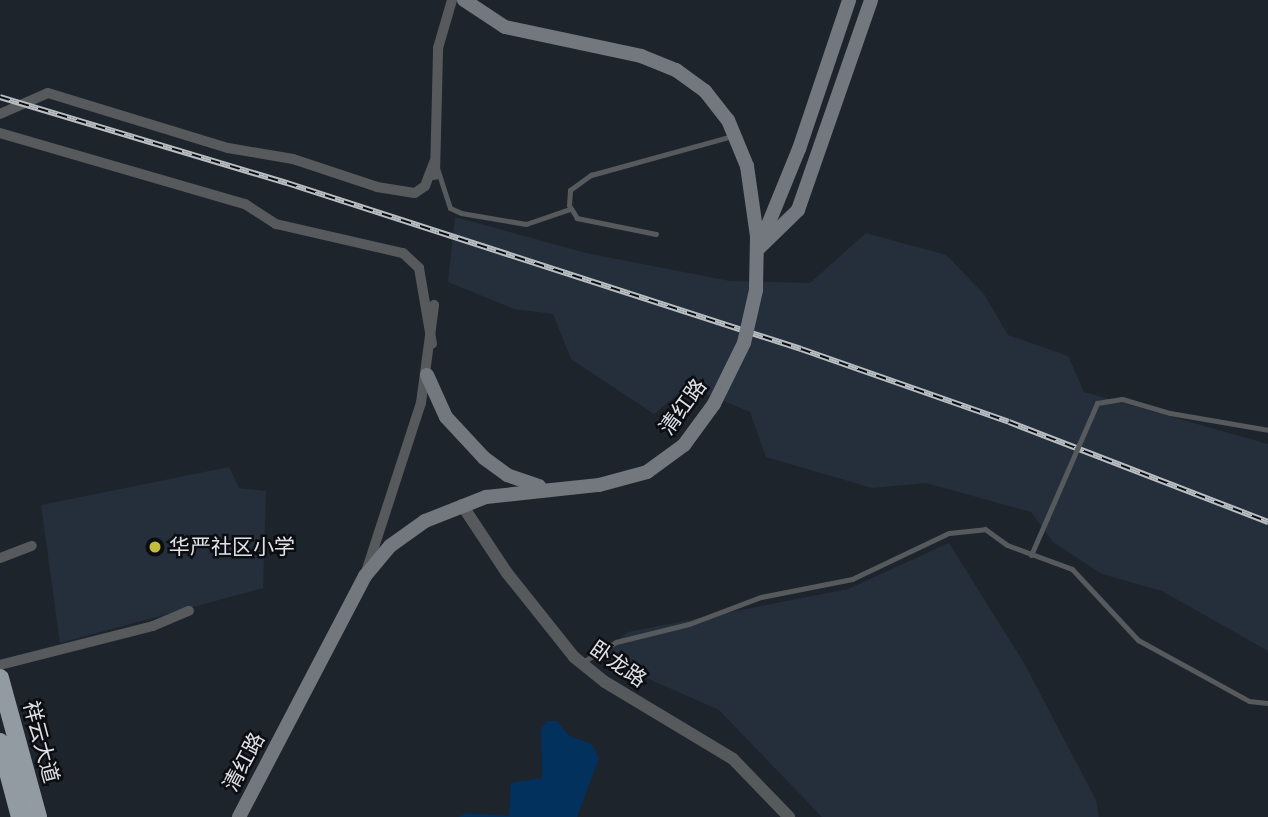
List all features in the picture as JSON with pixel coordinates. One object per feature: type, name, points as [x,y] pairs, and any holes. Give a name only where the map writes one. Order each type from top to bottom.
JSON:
[{"type":"highway","name":"祥云大道","points":[[0,678],[38,817]]},
{"type":"highway","name":"祥云大道","points":[[0,742],[20,817]]},
{"type":"main road","name":"清红路","points":[[239,817],[365,576],[401,536],[462,505],[502,494],[617,482],[659,465],[684,445],[714,404],[744,343],[756,290],[758,249],[750,180],[736,135],[712,98],[676,70],[625,52],[505,27],[464,0]]},
{"type":"main road","points":[[758,249],[799,149],[849,0]]},
{"type":"main road","points":[[758,249],[798,210],[871,0]]},
{"type":"main road","points":[[427,375],[446,416],[493,466],[525,483],[565,489]]},
{"type":"street","points":[[0,114],[48,93],[228,148],[293,159],[377,187],[415,193],[425,186],[434,169],[438,48],[452,0]]},
{"type":"street","points":[[0,133],[245,204],[276,224],[403,253],[419,268],[432,344]]},
{"type":"street","points":[[365,576],[427,375],[434,305]]},
{"type":"street","name":"卧龙路","points":[[462,505],[527,600],[581,663],[733,760],[789,817]]},
{"type":"street","points":[[0,558],[32,546]]},
{"type":"street","points":[[0,664],[153,626],[189,611]]},
{"type":"lane","points":[[656,234],[577,218],[570,209],[570,190],[584,178],[736,135]]},
{"type":"lane","points":[[434,169],[443,173],[450,208],[461,213],[527,224],[570,209]]},
{"type":"lane","points":[[1031,555],[1097,404],[1122,399],[1170,413],[1268,430]]},
{"type":"lane","points":[[581,663],[616,642],[650,631],[689,624],[761,597],[852,579],[949,533],[985,529],[1031,555],[1072,569],[1138,640],[1249,701],[1268,703]]},
{"type":"shaded area","points":[[455,217],[586,253],[730,281],[810,283],[866,233],[946,255],[984,294],[1008,335],[1068,356],[1084,392],[1268,444],[1268,651],[1162,591],[1102,574],[1053,542],[1031,512],[926,483],[872,488],[766,457],[750,412],[695,389],[677,395],[654,414],[571,359],[553,314],[514,309],[448,282]]},
{"type":"shaded area","name":"华严社区小学","points":[[229,467],[239,488],[266,491],[263,588],[60,643],[41,505]]},
{"type":"shaded area","points":[[949,543],[1024,663],[1096,800],[1099,817],[822,817],[719,710],[597,656],[628,632],[848,589]]},
{"type":"shaded area","points":[[547,721],[557,721],[569,736],[592,744],[599,758],[577,817],[458,817],[467,813],[509,816],[511,783],[542,778],[541,729]]},
{"type":"railway","points":[[0,97],[287,183],[801,349],[1009,422],[1268,522]]},
{"type":"place","name":"华严社区小学","points":[[155,547]]}]
